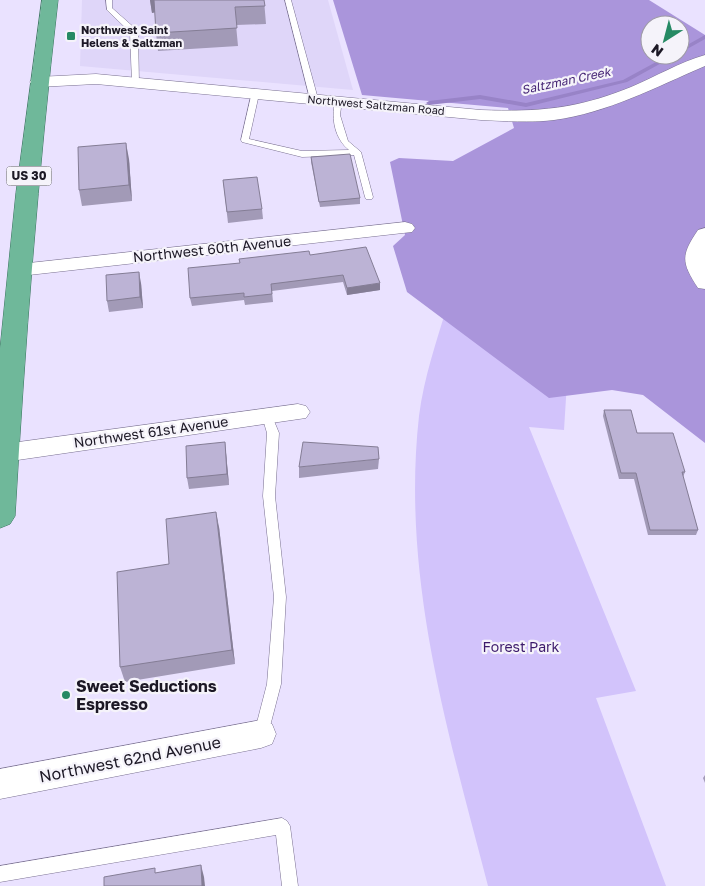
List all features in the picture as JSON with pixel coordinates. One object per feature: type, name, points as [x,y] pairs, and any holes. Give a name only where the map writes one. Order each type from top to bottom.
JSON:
[{"type":"highway","name":"US 30","points":[[0,516],[20,270],[38,82],[50,0]]},
{"type":"street","name":"Northwest Saltzman Road","points":[[38,82],[96,79],[481,115],[564,113],[608,101],[705,60]]},
{"type":"street","name":"Northwest 60th Avenue","points":[[20,270],[405,228]]},
{"type":"street","points":[[705,234],[694,253],[695,269],[705,283]]},
{"type":"street","name":"Northwest 61st Avenue","points":[[4,453],[298,412]]},
{"type":"street","name":"Northwest 62nd Avenue","points":[[0,784],[261,734]]},
{"type":"lane","points":[[109,0],[109,9],[134,31],[136,83]]},
{"type":"lane","points":[[288,0],[314,99]]},
{"type":"lane","points":[[255,94],[245,140],[302,154],[357,152]]},
{"type":"lane","points":[[339,102],[336,114],[344,142],[357,152],[369,197]]},
{"type":"lane","points":[[261,734],[274,684],[280,597],[269,496],[273,434],[267,416]]},
{"type":"lane","points":[[0,874],[282,826],[290,886]]},
{"type":"shaded area","points":[[82,0],[328,0],[353,90],[80,66]]},
{"type":"shaded area","points":[[333,0],[649,0],[673,15],[640,15],[640,65],[690,65],[690,26],[705,35],[705,443],[643,395],[612,390],[549,398],[407,292],[393,246],[405,235],[390,162],[399,158],[453,161],[514,128],[508,108],[362,95]]},
{"type":"green space","name":"Forest Park","points":[[448,303],[567,382],[564,430],[529,427],[636,691],[596,698],[666,886],[488,886],[444,712],[432,654],[422,595],[417,536],[415,476],[419,416],[427,373]]},
{"type":"building","points":[[154,0],[264,0],[265,6],[235,7],[237,28],[156,33]]},
{"type":"building","points":[[126,143],[129,185],[79,190],[78,147]]},
{"type":"building","points":[[350,154],[360,198],[319,202],[311,157]]},
{"type":"building","points":[[257,177],[262,209],[227,212],[223,180]]},
{"type":"building","points":[[366,247],[380,283],[347,288],[343,275],[271,284],[272,294],[244,297],[244,293],[190,298],[188,268],[240,263],[239,259],[309,251],[310,255]]},
{"type":"building","points":[[139,272],[140,297],[107,301],[106,275]]},
{"type":"building","points":[[604,410],[631,410],[637,433],[673,433],[685,472],[682,472],[698,530],[650,530],[636,473],[621,473]]},
{"type":"building","points":[[225,442],[227,474],[187,478],[186,446]]},
{"type":"building","points":[[303,442],[378,447],[379,459],[299,467]]},
{"type":"building","points":[[216,512],[232,650],[120,667],[117,572],[169,564],[166,519]]},
{"type":"building","points":[[201,865],[202,886],[104,886],[104,877],[155,868],[155,873]]},
{"type":"waterway","name":"Saltzman Creek","points":[[690,45],[705,37]]},
{"type":"waterway","name":"Saltzman Creek","points":[[429,103],[480,97],[526,105],[625,81],[655,65]]},
{"type":"place","name":"Northwest Saint Helens & Saltzman","points":[[71,36]]},
{"type":"place","name":"Sweet Seductions Espresso","points":[[66,695]]}]
